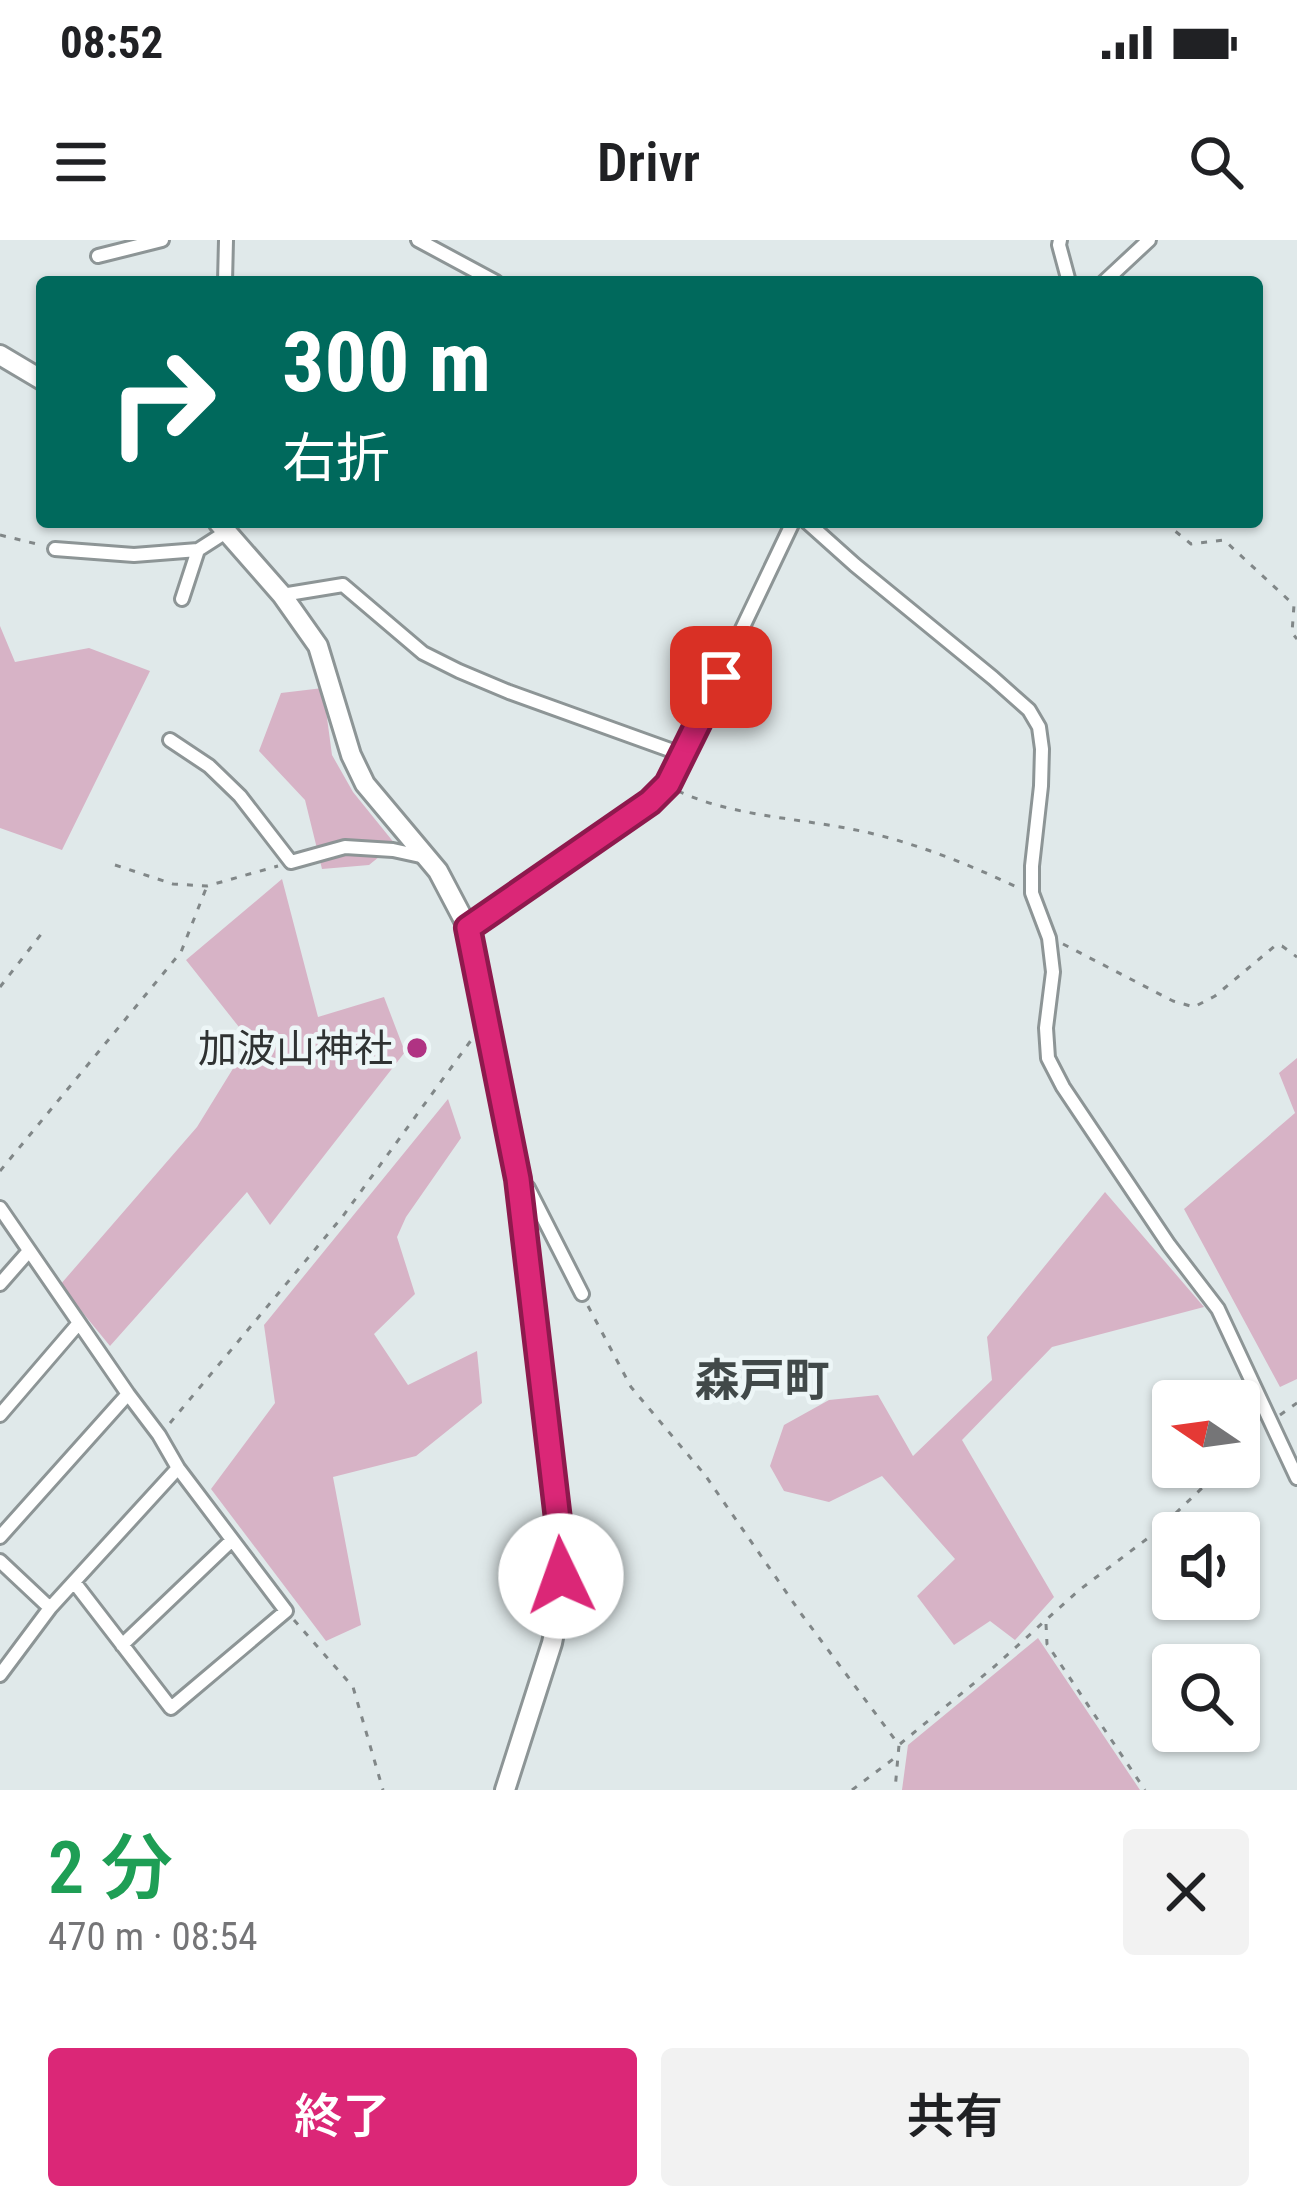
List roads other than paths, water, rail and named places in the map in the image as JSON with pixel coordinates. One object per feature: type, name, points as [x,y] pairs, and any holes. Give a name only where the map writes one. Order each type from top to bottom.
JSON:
[{"type":"main road","points":[[0,356],[36,377]]},
{"type":"main road","points":[[223,528],[282,595],[317,646],[351,755],[365,784],[448,887],[468,928],[518,1179],[561,1545],[559,1608],[552,1643],[505,1790]]},
{"type":"street","points":[[98,256],[162,240]]},
{"type":"street","points":[[225,276],[226,240]]},
{"type":"street","points":[[418,240],[485,276]]},
{"type":"street","points":[[1060,240],[1067,276]]},
{"type":"street","points":[[1110,276],[1149,240]]},
{"type":"street","points":[[182,599],[198,550],[221,528]]},
{"type":"street","points":[[468,928],[650,802],[668,784],[790,528]]},
{"type":"street","points":[[815,528],[1029,710],[1039,727],[1042,749],[1032,893],[1049,938],[1053,973],[1046,1028],[1048,1058],[1169,1245],[1218,1309],[1297,1478]]},
{"type":"street","points":[[55,549],[134,555],[198,550]]},
{"type":"street","points":[[282,595],[344,585],[423,653],[459,671],[684,755]]},
{"type":"street","points":[[170,740],[209,766],[239,796],[291,862],[345,847],[427,858]]},
{"type":"street","points":[[518,1179],[528,1188],[582,1294]]},
{"type":"street","points":[[0,1208],[178,1468],[286,1611],[171,1708],[74,1582]]},
{"type":"street","points":[[0,1284],[29,1251]]},
{"type":"street","points":[[0,1414],[79,1322]]},
{"type":"street","points":[[0,1537],[128,1394]]},
{"type":"street","points":[[0,1675],[50,1608],[178,1468]]},
{"type":"street","points":[[122,1645],[232,1540]]},
{"type":"street","points":[[0,1561],[50,1608]]},
{"type":"place","name":"加波山神社","points":[[417,1048]]},
{"type":"district","name":"森戸町","points":[[762,1380]]}]
